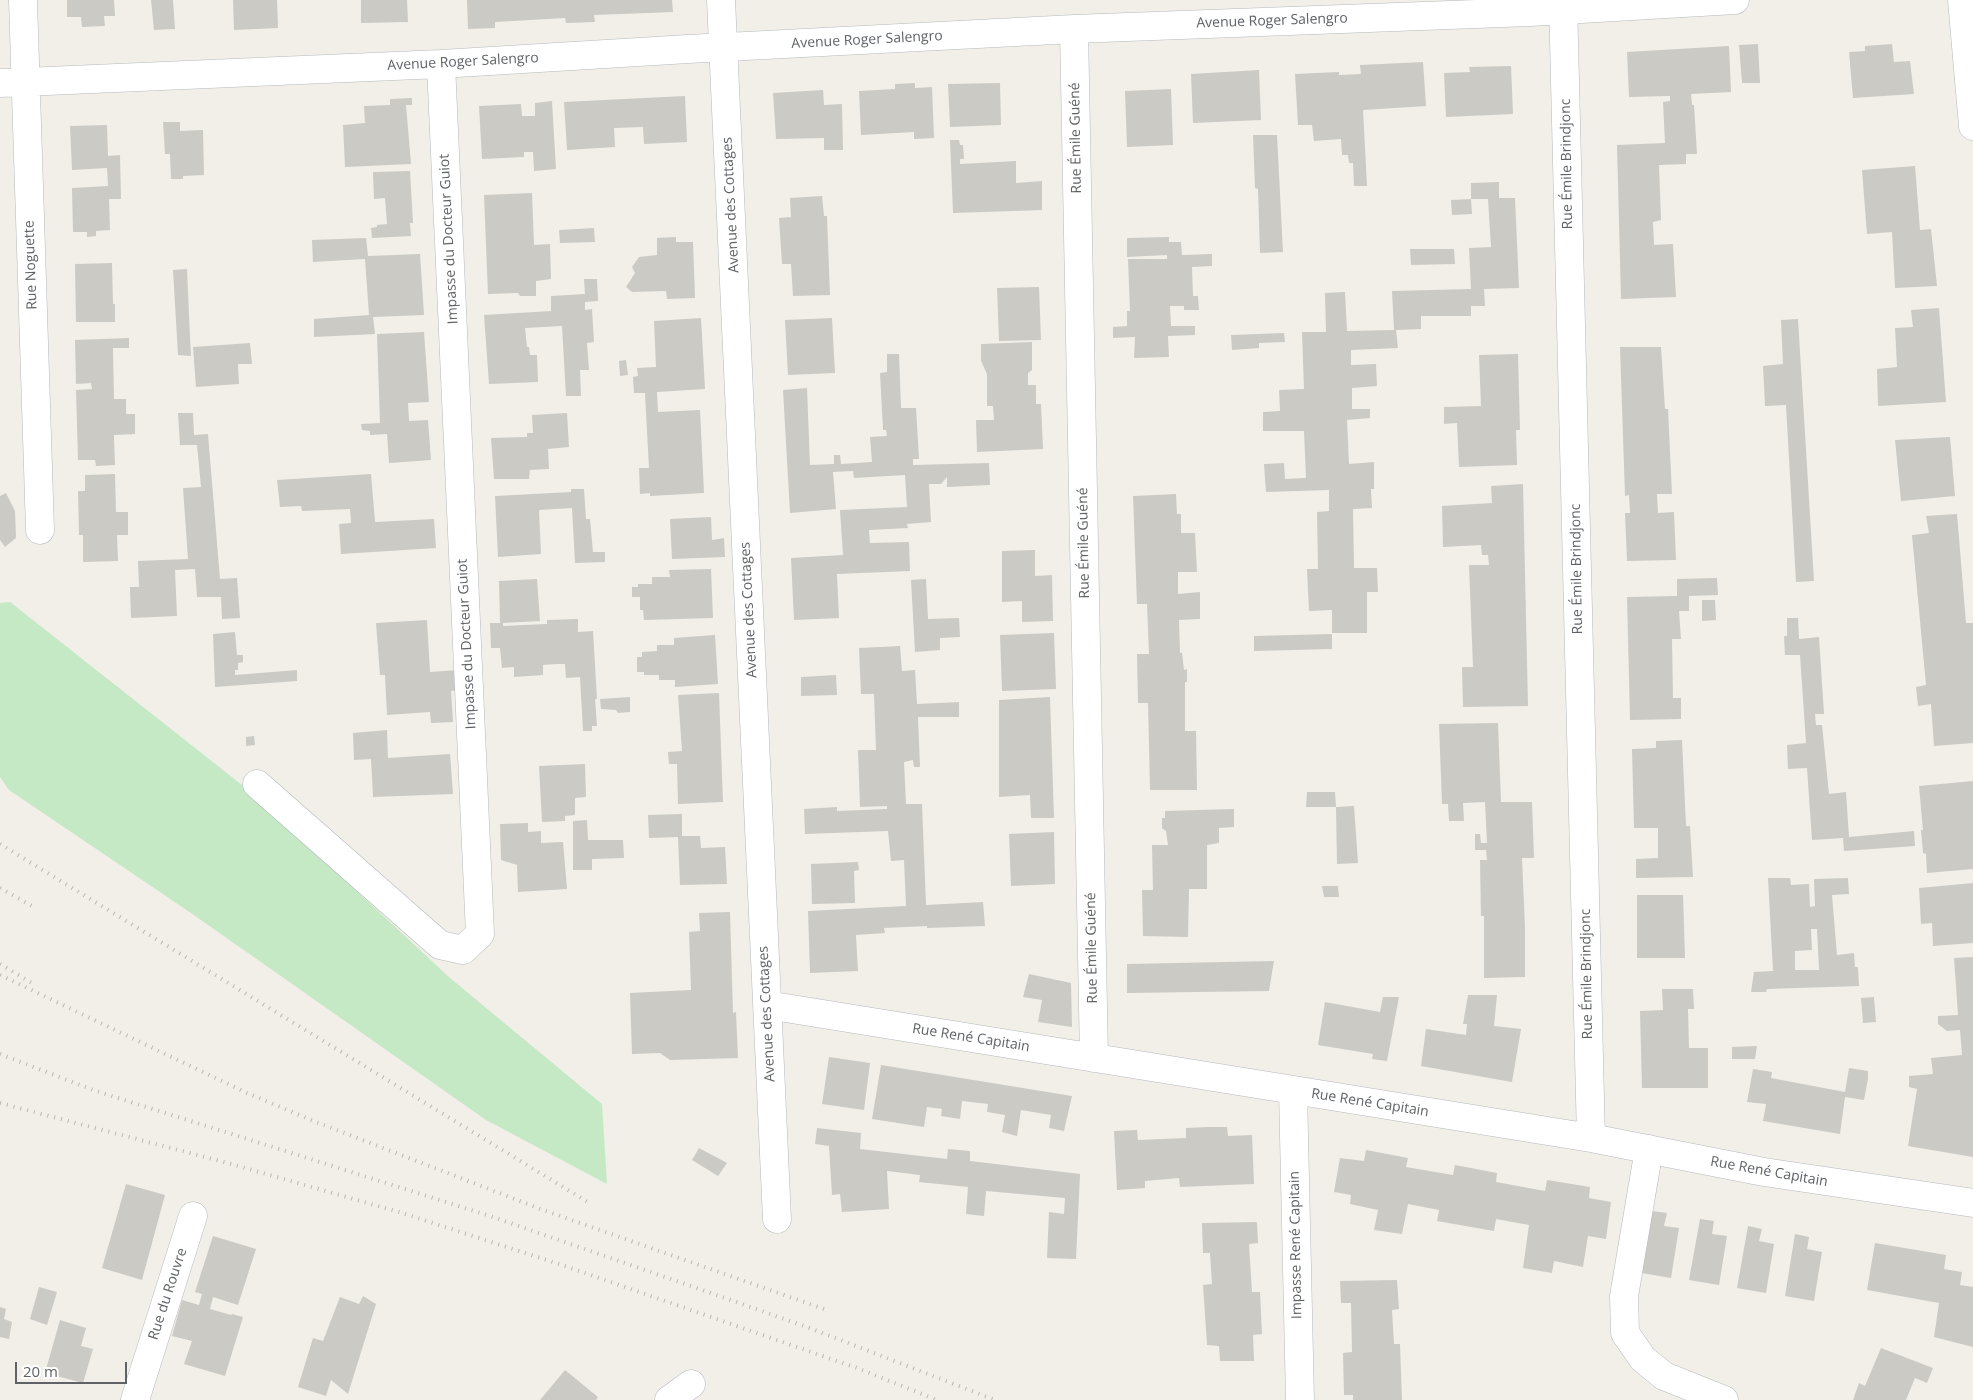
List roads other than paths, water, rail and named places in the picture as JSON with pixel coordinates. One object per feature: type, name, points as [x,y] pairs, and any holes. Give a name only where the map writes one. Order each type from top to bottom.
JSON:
[{"type":"street","name":"Rue Noguette","points":[[23,0],[12,82],[40,530]]},
{"type":"street","name":"Avenue des Cottages","points":[[721,0],[777,1219]]},
{"type":"street","name":"Avenue Roger Salengro","points":[[12,82],[441,64],[724,47],[1563,4],[1735,0]]},
{"type":"street","points":[[1962,0],[1973,126]]},
{"type":"street","name":"Rue Émile Brindjonc","points":[[1563,4],[1591,1138]]},
{"type":"street","name":"Rue Émile Guéné","points":[[1074,29],[1094,1058]]},
{"type":"street","name":"Impasse du Docteur Guiot","points":[[257,784],[440,944],[462,950],[480,934],[441,64]]},
{"type":"street","name":"Rue René Capitain","points":[[767,1005],[1591,1138],[1764,1172],[1973,1203]]},
{"type":"street","name":"Impasse René Capitain","points":[[1293,1091],[1300,1400]]},
{"type":"street","points":[[1649,1150],[1624,1296],[1625,1333],[1643,1359],[1664,1376],[1724,1400]]},
{"type":"street","name":"Rue du Rouvre","points":[[135,1400],[193,1216]]},
{"type":"street","points":[[669,1400],[691,1384]]},
{"type":"railway","points":[[0,844],[591,1204]]},
{"type":"railway","points":[[0,888],[34,907]]},
{"type":"railway","points":[[0,964],[32,983]]},
{"type":"railway","points":[[0,975],[247,1093],[316,1122],[543,1210],[824,1309]]},
{"type":"railway","points":[[0,1054],[93,1090],[490,1216],[807,1327],[995,1400]]},
{"type":"railway","points":[[0,1103],[224,1162],[399,1212],[562,1265],[857,1368],[937,1400]]}]
